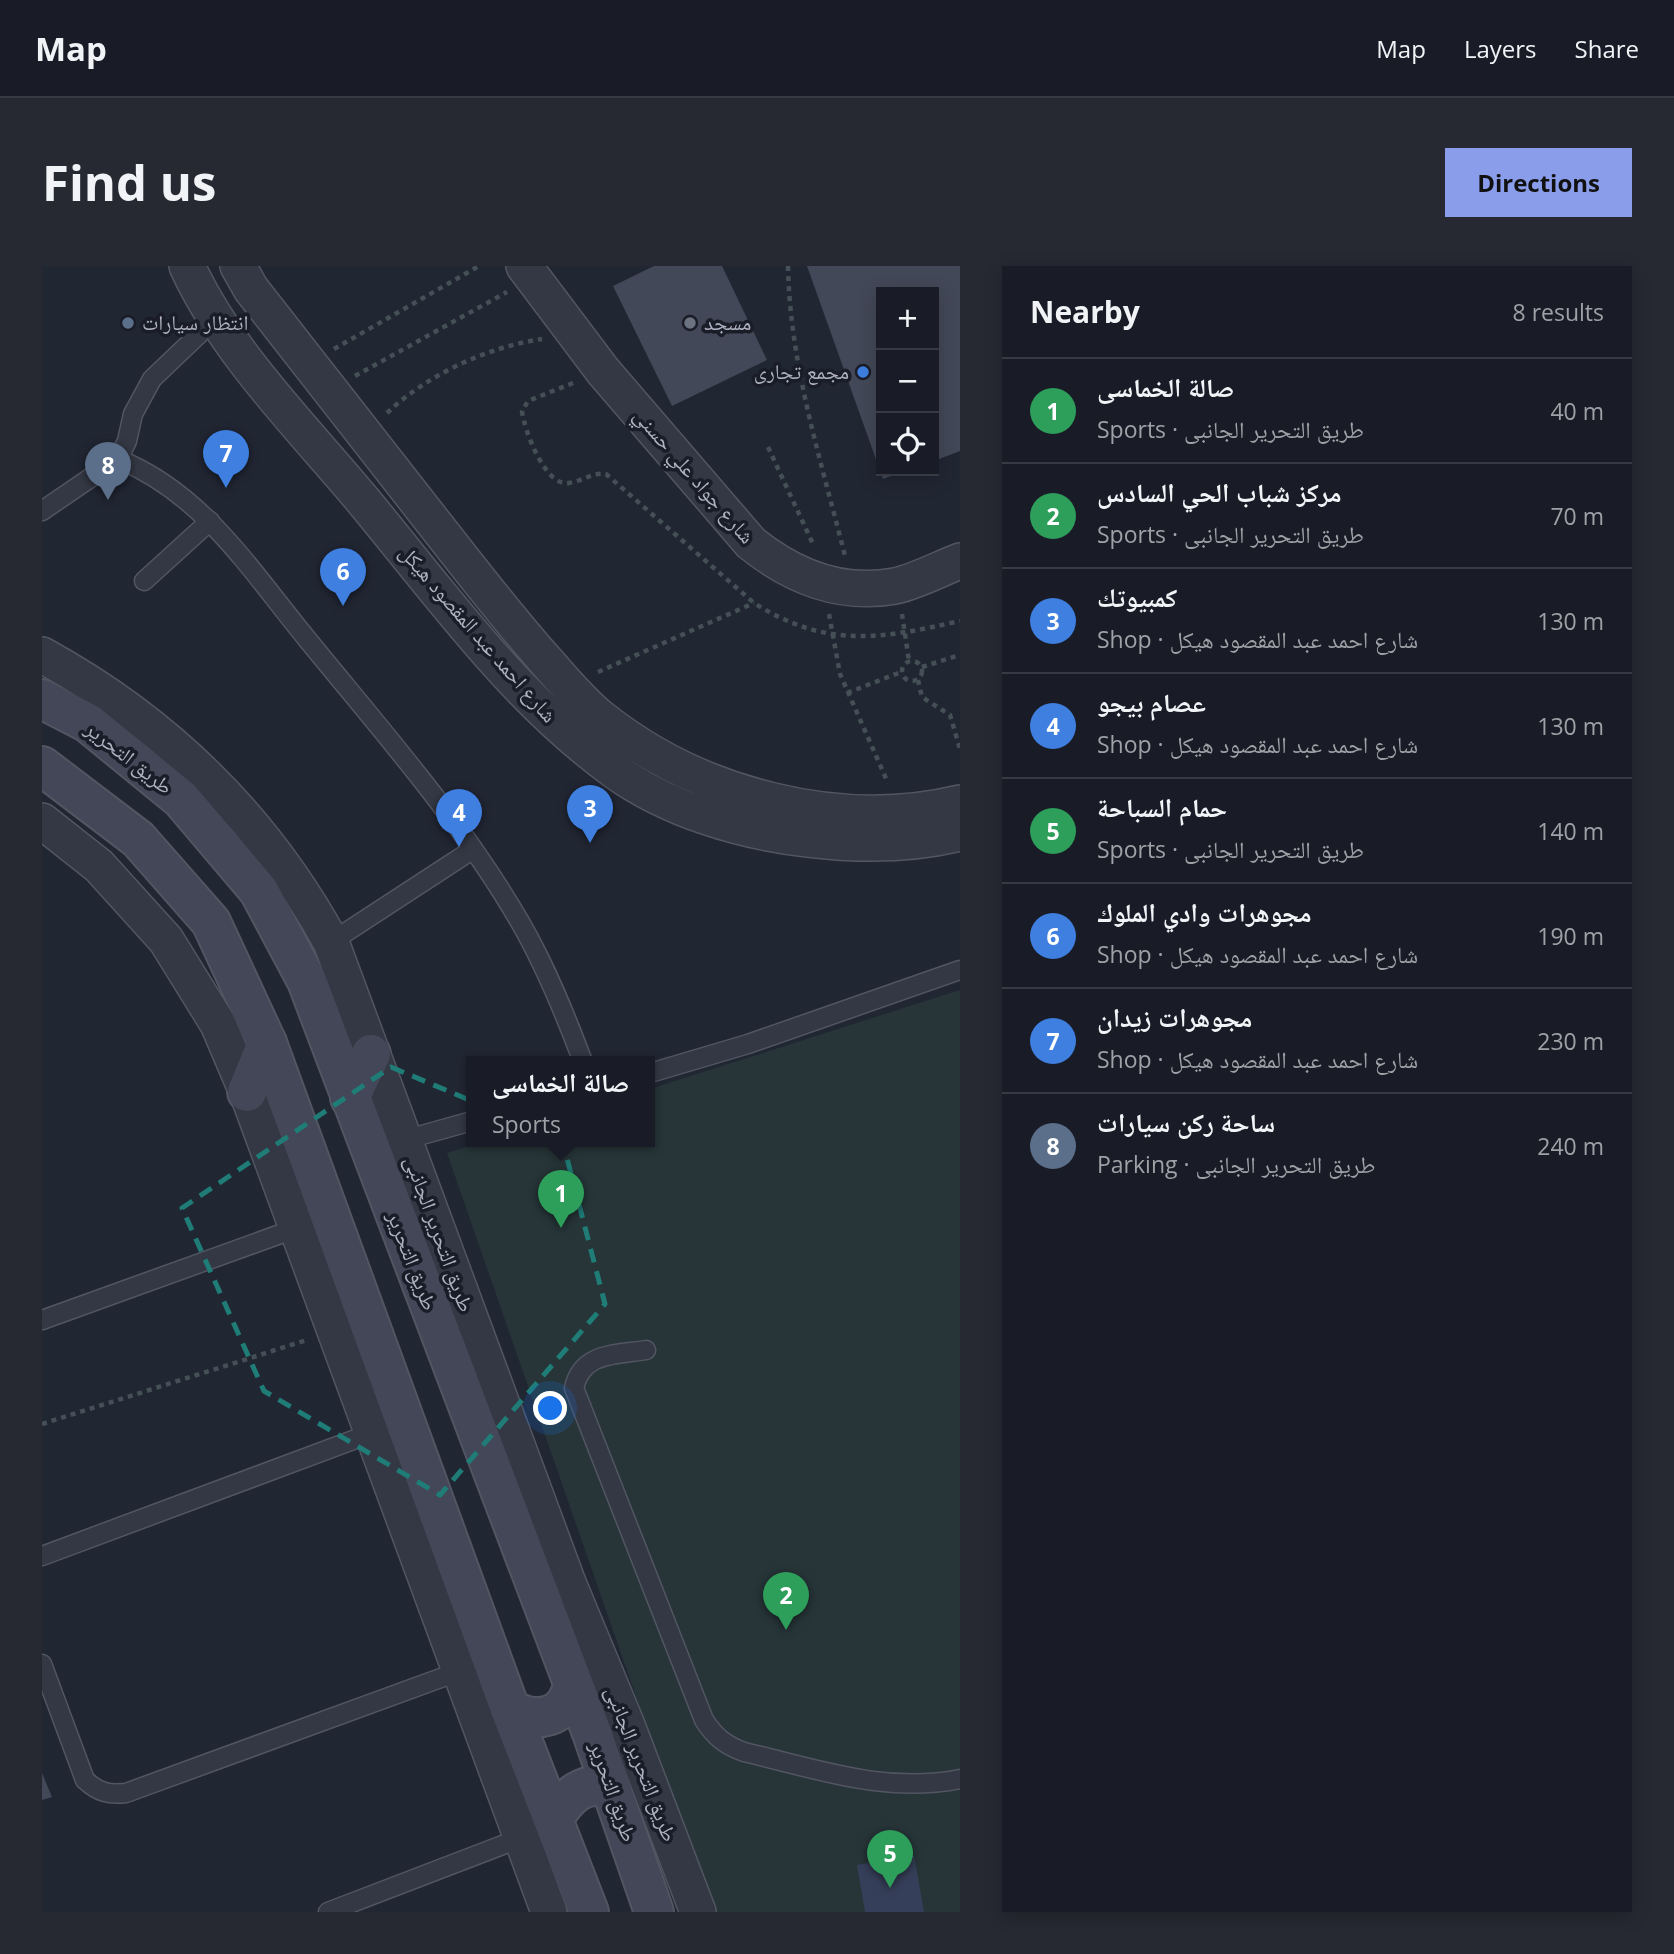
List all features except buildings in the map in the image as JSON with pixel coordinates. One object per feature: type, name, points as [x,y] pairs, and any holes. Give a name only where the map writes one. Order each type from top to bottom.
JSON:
[{"type":"street","name":"شارع احمد عبد المقصود هيكل","points":[[187,266],[235,346],[487,650],[570,736],[617,773],[669,801],[712,818],[780,836],[838,843],[896,842],[960,833]]},
{"type":"street","name":"شارع احمد عبد المقصود هيكل","points":[[238,266],[251,289],[514,625],[568,686],[600,717],[636,744],[685,771],[737,791],[777,802],[846,812],[901,812],[960,803]]},
{"type":"street","name":"شارع جواد علي حسني","points":[[528,272],[603,371],[751,542],[781,565],[836,585],[897,585],[960,561]]},
{"type":"street","name":"طريق التحرير الجانبى","points":[[42,655],[122,703],[205,773],[277,855],[331,942],[568,1583],[626,1723],[698,1912]]},
{"type":"street","name":"طريق التحرير","points":[[42,699],[88,723],[181,799],[259,891],[307,981],[573,1685],[654,1912]]},
{"type":"street","points":[[617,773],[636,744]]},
{"type":"street","points":[[42,766],[138,839],[211,922],[267,1043],[510,1709],[537,1828],[549,1912]]},
{"type":"street","points":[[42,821],[99,866],[166,940],[218,1024],[247,1092],[460,1671],[537,1828],[589,1912]]},
{"type":"street","points":[[247,1092],[267,1043]]},
{"type":"street","points":[[350,1098],[371,1054]]},
{"type":"street","points":[[510,1709],[531,1718],[551,1716],[566,1703],[573,1685]]},
{"type":"street","points":[[537,1828],[580,1788],[601,1785],[611,1788]]},
{"type":"lane","points":[[42,511],[118,459],[127,441],[133,414],[152,379],[216,317]]},
{"type":"lane","points":[[118,459],[177,490],[210,521],[430,790],[519,921],[556,991],[581,1056]]},
{"type":"lane","points":[[144,581],[210,521]]},
{"type":"lane","points":[[331,942],[472,850]]},
{"type":"lane","points":[[655,1072],[748,1044],[960,970]]},
{"type":"lane","points":[[404,1140],[466,1123]]},
{"type":"lane","points":[[42,1320],[297,1228]]},
{"type":"lane","points":[[646,1350],[591,1359],[576,1376],[574,1388],[704,1720],[714,1735],[727,1746],[744,1752],[894,1786],[930,1785],[960,1779]]},
{"type":"lane","points":[[42,1556],[372,1433]]},
{"type":"lane","points":[[42,1664],[85,1780],[96,1790],[110,1795],[126,1793],[460,1671]]},
{"type":"lane","points":[[328,1912],[537,1828]]},
{"type":"path","points":[[320,377],[479,266]]},
{"type":"path","points":[[789,266],[793,346],[836,585],[835,655],[847,693],[901,812]]},
{"type":"path","points":[[320,377],[528,272]]},
{"type":"path","points":[[364,433],[391,409],[458,366],[508,347],[573,334]]},
{"type":"path","points":[[568,484],[560,483],[546,473],[522,411],[528,401],[603,371]]},
{"type":"path","points":[[768,447],[836,585]]},
{"type":"path","points":[[847,693],[902,671],[909,661],[897,585]]},
{"type":"path","points":[[568,686],[754,603]]},
{"type":"path","points":[[922,667],[960,655]]},
{"type":"path","points":[[909,661],[922,667]]},
{"type":"path","points":[[922,667],[918,680],[922,697],[950,715],[960,749]]},
{"type":"path","points":[[902,671],[908,680],[918,680]]},
{"type":"path","points":[[42,1424],[335,1331]]},
{"type":"highlighted area","points":[[391,1067],[562,1139],[605,1304],[440,1495],[264,1391],[182,1208]]},
{"type":"shaded area","points":[[960,990],[960,1912],[711,1912],[447,1153],[466,1147],[655,1147],[655,1087]]},
{"type":"water","points":[[914,1855],[924,1912],[865,1912],[857,1865]]},
{"type":"place","name":"انتظار سيارات","points":[[128,323]]},
{"type":"place","name":"مسجد","points":[[690,323]]},
{"type":"place","name":"مجمع تجارى","points":[[863,372]]},
{"type":"place","name":"مجوهرات زيدان","points":[[226,488]]},
{"type":"place","name":"ساحة ركن سيارات","points":[[108,500]]},
{"type":"place","name":"مجوهرات وادي الملوك","points":[[343,606]]},
{"type":"place","name":"كمبيوتك","points":[[590,843]]},
{"type":"place","name":"عصام بيجو","points":[[459,847]]},
{"type":"place","name":"صالة الخماسى","points":[[561,1228]]},
{"type":"place","name":"مركز شباب الحي السادس","points":[[786,1630]]},
{"type":"place","name":"حمام السباحة","points":[[890,1888]]}]
